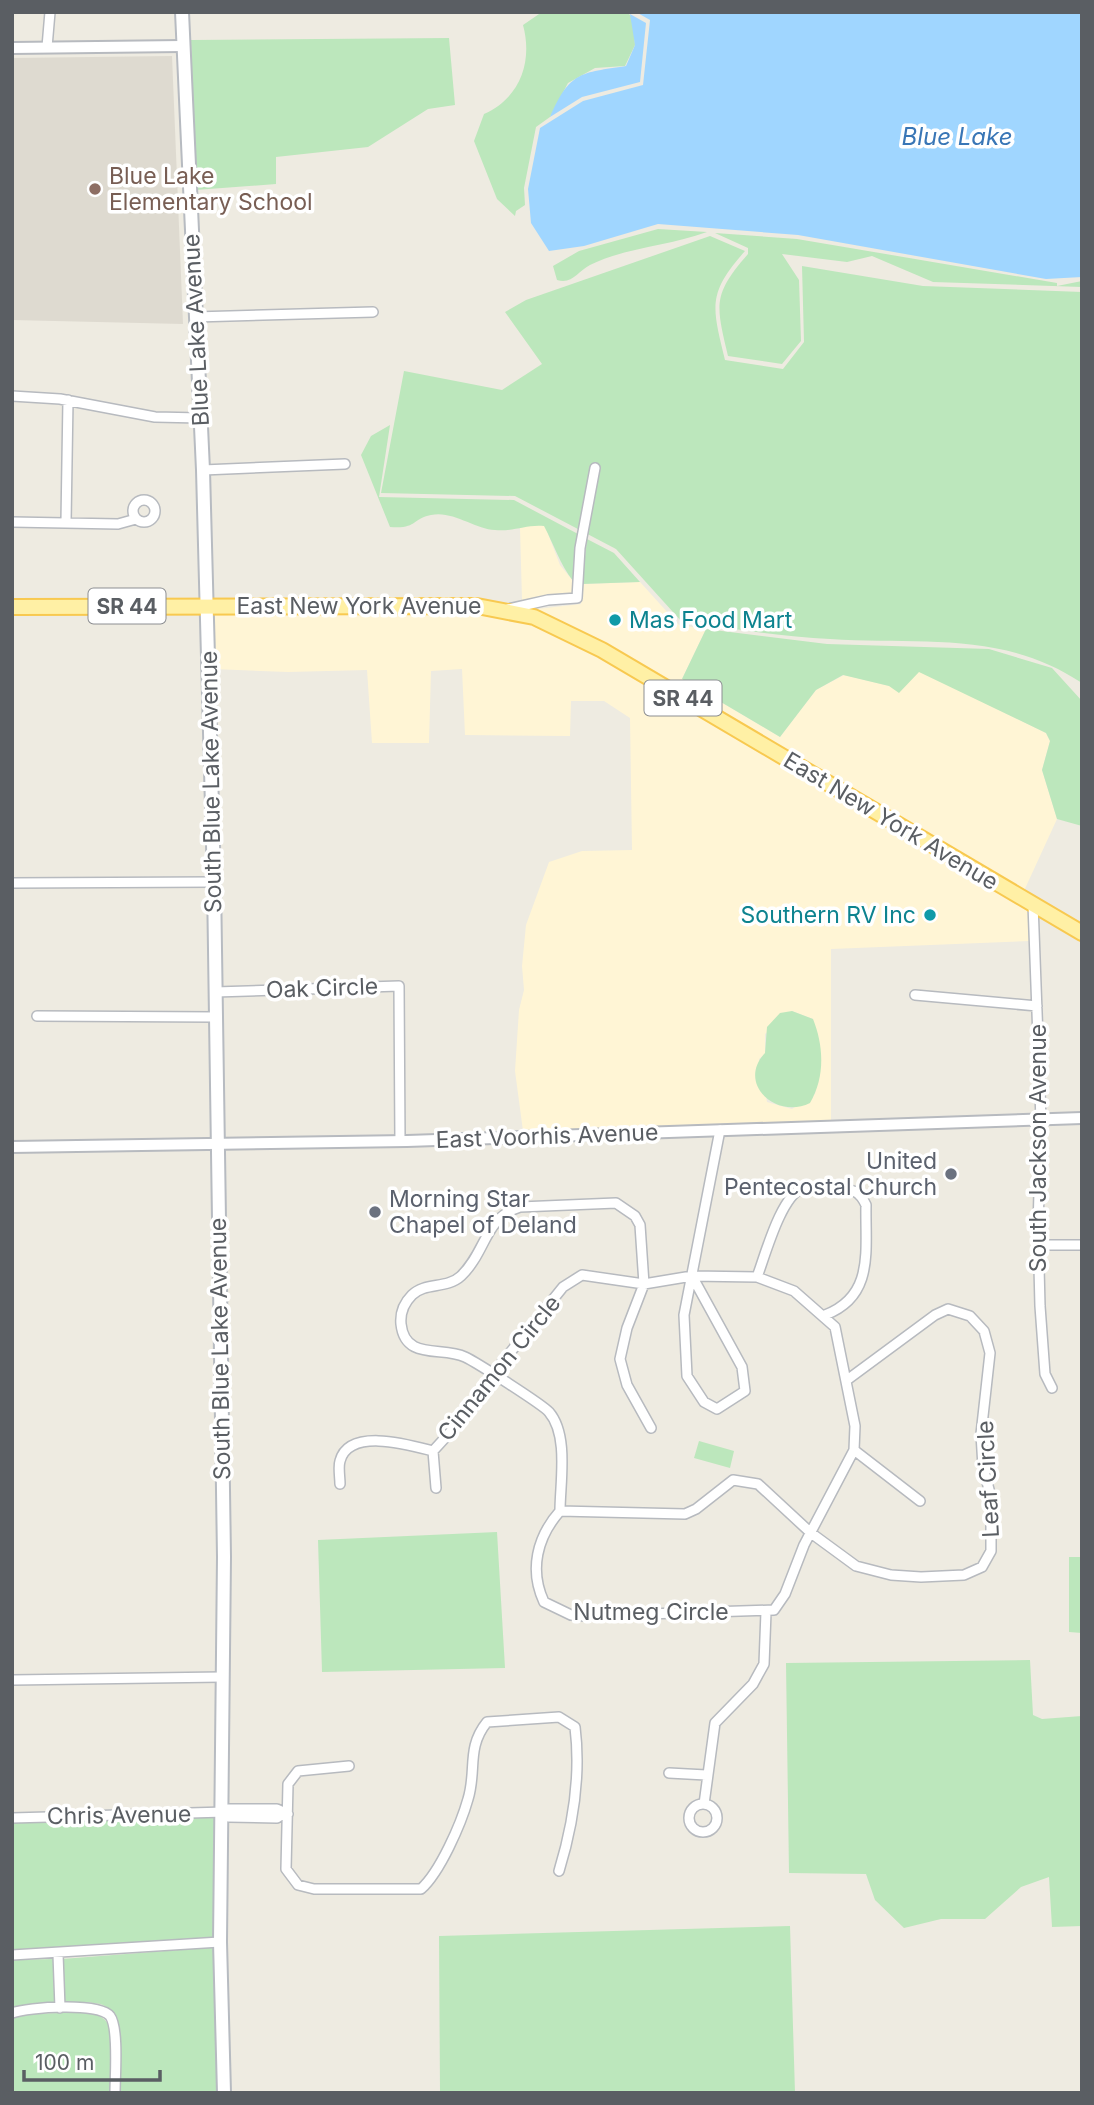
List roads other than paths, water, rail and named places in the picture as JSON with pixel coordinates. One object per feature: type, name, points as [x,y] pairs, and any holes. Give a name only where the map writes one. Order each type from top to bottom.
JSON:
[{"type":"main road","name":"Blue Lake Avenue","points":[[182,12],[203,470],[206,606]]},
{"type":"main road","name":"East New York Avenue","points":[[12,607],[448,604],[507,609],[547,622],[581,638],[1082,933]]},
{"type":"main road","name":"South Blue Lake Avenue","points":[[206,606],[214,882],[224,1557],[220,1942],[224,2093]]},
{"type":"street","points":[[47,47],[50,12]]},
{"type":"street","points":[[12,48],[182,47]]},
{"type":"street","points":[[195,317],[373,312]]},
{"type":"street","points":[[12,396],[68,400],[132,414],[200,418]]},
{"type":"street","points":[[66,522],[68,400]]},
{"type":"street","points":[[203,470],[345,464]]},
{"type":"street","points":[[507,609],[548,600],[577,598],[580,548],[595,468]]},
{"type":"street","points":[[12,522],[118,524],[136,519]]},
{"type":"street","points":[[12,883],[214,882]]},
{"type":"street","name":"South Jackson Avenue","points":[[1033,904],[1041,1119],[1038,1245],[1045,1374],[1052,1388]]},
{"type":"street","name":"Oak Circle","points":[[215,992],[399,985],[400,1141]]},
{"type":"street","points":[[915,995],[1037,1006]]},
{"type":"street","points":[[37,1016],[215,1017]]},
{"type":"street","name":"East Voorhis Avenue","points":[[12,1147],[400,1141],[1082,1118]]},
{"type":"street","points":[[692,1276],[742,1367],[745,1391],[717,1409],[704,1402],[687,1376],[684,1315],[720,1130]]},
{"type":"street","points":[[757,1277],[786,1203],[794,1193],[805,1188],[853,1189],[861,1194],[866,1205],[861,1283],[848,1303],[825,1315]]},
{"type":"street","points":[[651,1428],[627,1385],[620,1359],[627,1328],[645,1284],[640,1225],[626,1208],[616,1203],[520,1207],[506,1211],[495,1220],[480,1254],[458,1279],[445,1285],[421,1289],[408,1301],[401,1317],[407,1340],[418,1349],[463,1356],[549,1412],[559,1433],[559,1511],[685,1514],[696,1510],[733,1480],[758,1484],[811,1533]]},
{"type":"street","points":[[1038,1245],[1082,1245]]},
{"type":"street","name":"Cinnamon Circle","points":[[436,1488],[433,1451],[476,1404],[492,1376],[563,1287],[582,1275],[645,1284],[692,1276],[757,1277],[794,1291],[825,1315],[835,1327],[855,1426],[854,1450]]},
{"type":"street","name":"Leaf Circle","points":[[811,1533],[856,1566],[891,1575],[964,1574],[982,1567],[991,1551],[991,1497],[983,1466],[981,1434],[990,1353],[984,1331],[970,1316],[948,1309],[935,1315],[847,1380]]},
{"type":"street","points":[[340,1484],[340,1461],[346,1451],[357,1444],[399,1442],[433,1451]]},
{"type":"street","points":[[704,1804],[715,1723],[753,1684],[764,1664],[766,1612],[774,1610],[785,1594],[811,1533],[854,1450],[920,1501]]},
{"type":"street","name":"Nutmeg Circle","points":[[559,1511],[539,1541],[536,1573],[544,1602],[556,1609],[571,1615],[614,1617],[766,1612]]},
{"type":"street","points":[[12,1680],[222,1677]]},
{"type":"street","points":[[349,1766],[298,1771],[288,1784],[286,1869],[298,1885],[314,1889],[421,1889],[433,1879],[469,1798],[475,1736],[487,1722],[559,1717],[575,1727],[577,1746],[569,1838],[559,1871]]},
{"type":"street","points":[[669,1773],[706,1775]]},
{"type":"street","name":"Chris Avenue","points":[[12,1818],[223,1813],[228,1809],[277,1809],[286,1814]]},
{"type":"street","points":[[12,1955],[220,1942]]},
{"type":"street","points":[[58,1954],[60,2008]]},
{"type":"street","points":[[12,2012],[60,2008],[99,2009],[109,2014],[114,2026],[115,2093]]},
{"type":"water","name":"Blue Lake","points":[[636,12],[1082,12],[1082,277],[1046,279],[798,235],[658,224],[584,246],[549,251],[531,223],[528,189],[540,128],[583,101],[643,85],[650,20]]},
{"type":"water","points":[[630,14],[646,23],[640,82],[582,97],[550,117],[571,82],[587,73],[626,66],[635,45]]},
{"type":"place","name":"Blue Lake Elementary School","points":[[95,189]]},
{"type":"place","name":"Mas Food Mart","points":[[615,620]]},
{"type":"place","name":"Southern RV Inc","points":[[930,915]]},
{"type":"place","name":"United Pentecostal Church","points":[[951,1174]]},
{"type":"place","name":"Morning Star Chapel of Deland","points":[[375,1212]]}]
